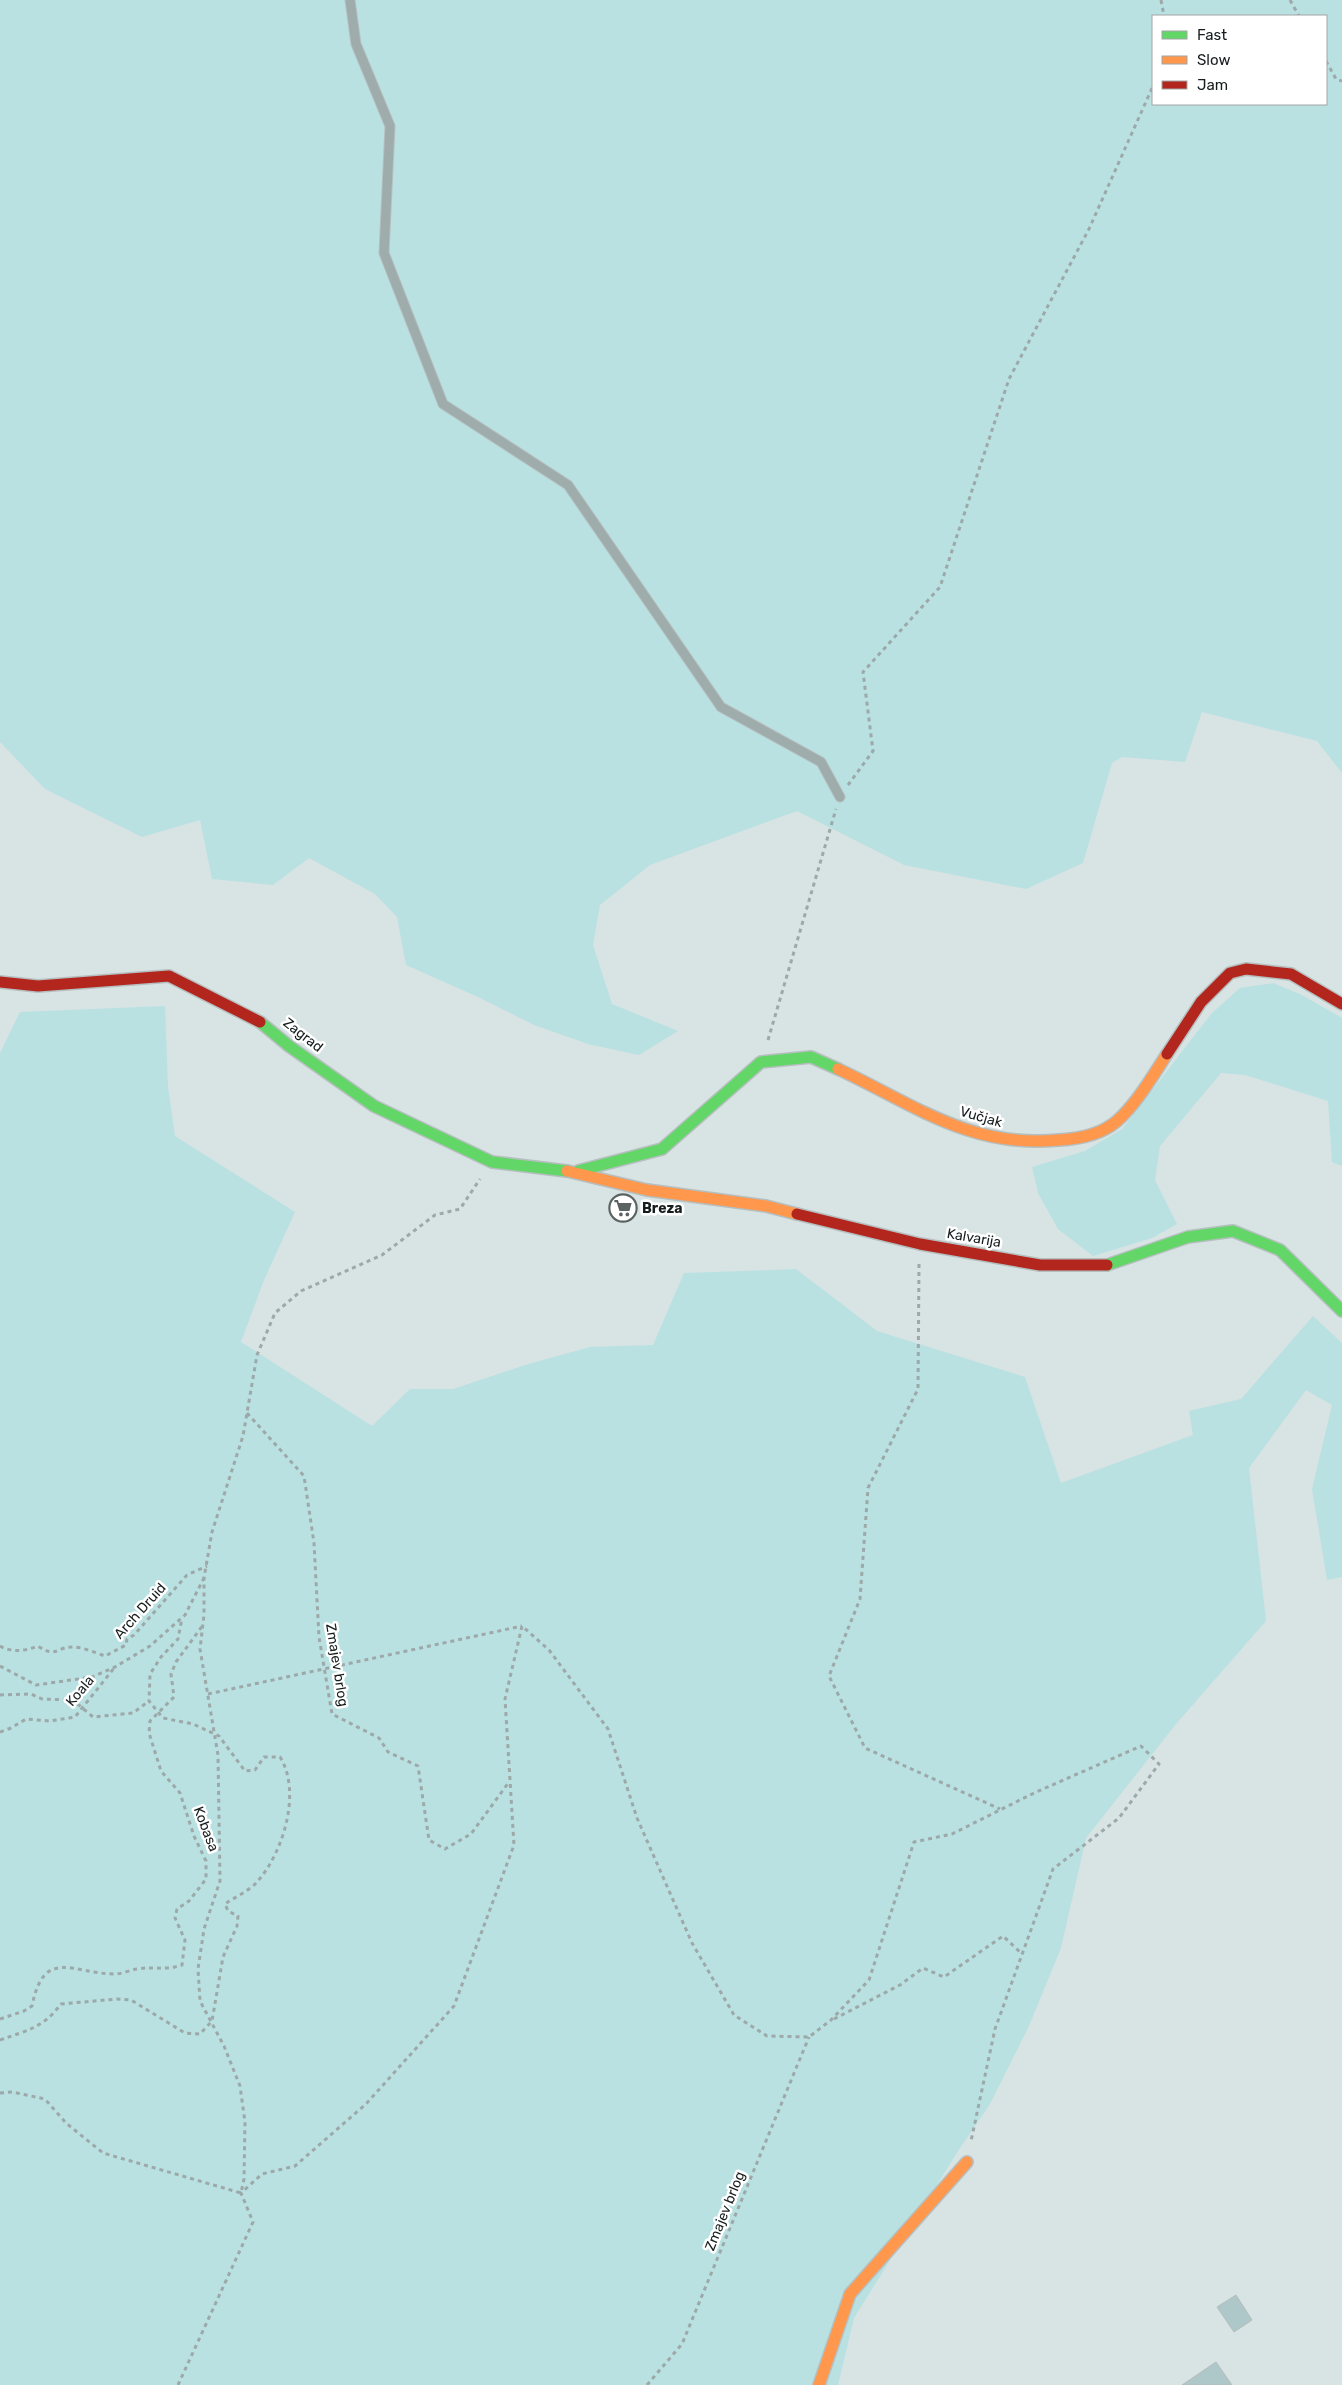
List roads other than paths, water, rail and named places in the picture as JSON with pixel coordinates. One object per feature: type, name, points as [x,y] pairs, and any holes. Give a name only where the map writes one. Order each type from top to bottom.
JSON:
[{"type":"main road","name":"Vučjak","points":[[575,1172],[662,1149],[761,1062],[811,1057],[922,1113],[967,1130],[1000,1139],[1043,1142],[1075,1139],[1099,1131],[1116,1122],[1141,1093],[1201,1002],[1230,973],[1246,968],[1291,974],[1342,1004]]},
{"type":"main road","name":"Zagrad","points":[[0,982],[38,986],[169,976],[266,1025],[290,1046],[374,1106],[492,1162],[575,1172]]},
{"type":"main road","name":"Kalvarija","points":[[575,1172],[647,1190],[766,1206],[920,1244],[1040,1265],[1111,1265],[1188,1237],[1233,1232],[1280,1250],[1342,1311]]},
{"type":"main road","points":[[819,2385],[850,2294],[966,2162]]},
{"type":"lane","points":[[350,0],[356,44],[390,126],[384,253],[443,404],[568,485],[721,707],[821,762],[840,797]]},
{"type":"place","name":"Breza","points":[[623,1208]]}]
